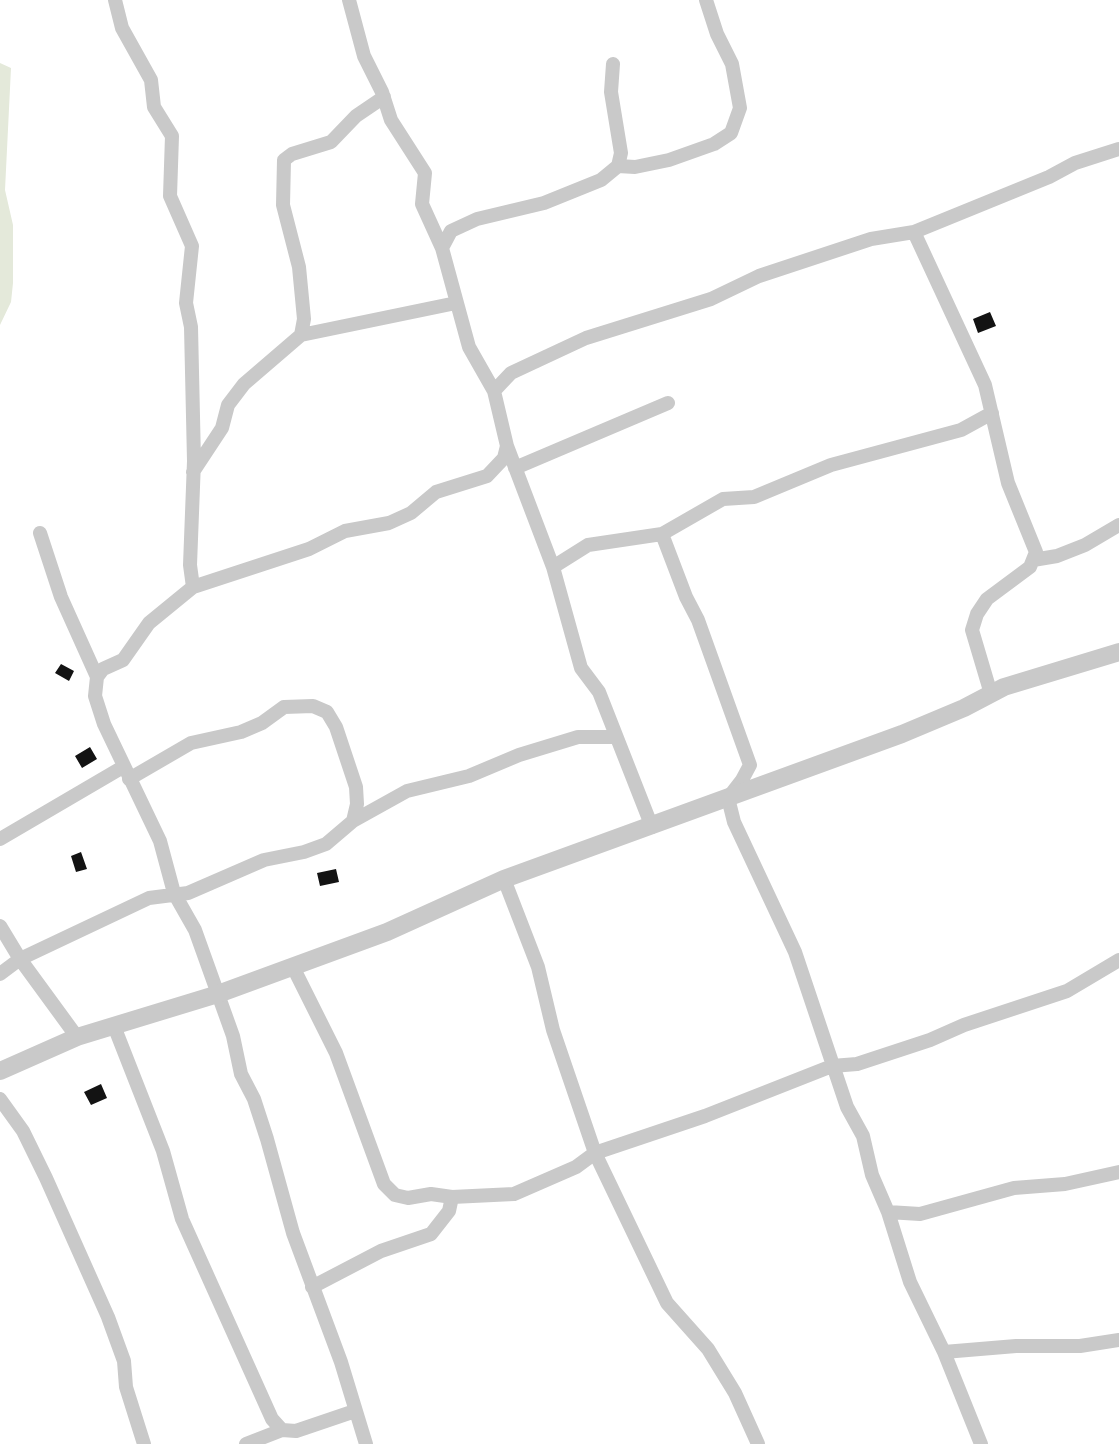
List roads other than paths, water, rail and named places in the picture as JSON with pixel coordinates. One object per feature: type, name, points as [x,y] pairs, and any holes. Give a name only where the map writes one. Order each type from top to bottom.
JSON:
[{"type":"street","points":[[115,0],[121,28],[150,79],[154,107],[172,136],[170,196],[192,246],[187,303],[191,327],[193,472],[190,565],[193,587]]},
{"type":"street","points":[[349,0],[364,56],[384,97],[391,120],[425,173],[422,204],[442,248],[470,347],[494,391],[507,446],[554,567],[581,668],[598,692],[652,827]]},
{"type":"street","points":[[618,166],[635,167],[668,160],[714,144],[731,133],[740,108],[732,64],[717,34],[706,0]]},
{"type":"street","points":[[442,248],[451,231],[477,219],[544,203],[601,180],[618,166],[621,153],[611,92],[613,64]]},
{"type":"street","points":[[301,335],[304,319],[299,267],[283,205],[284,160],[292,154],[331,142],[356,116],[384,97]]},
{"type":"street","points":[[494,391],[510,373],[586,338],[711,299],[759,276],[871,239],[914,232],[1049,177],[1075,163],[1119,149]]},
{"type":"street","points":[[914,232],[985,385],[1008,483],[1036,552],[1030,567],[987,599],[977,614],[972,630],[991,694]]},
{"type":"street","points":[[193,472],[222,428],[228,405],[244,384],[301,335],[456,303]]},
{"type":"street","points":[[515,468],[668,403]]},
{"type":"street","points":[[554,567],[588,545],[663,534],[723,499],[754,497],[831,465],[961,430],[992,413]]},
{"type":"street","points":[[97,677],[103,669],[123,660],[149,623],[193,587],[309,549],[345,531],[389,523],[411,513],[436,492],[486,476],[504,458],[507,446]]},
{"type":"street","points":[[1033,560],[1056,556],[1085,545],[1119,526]]},
{"type":"street","points":[[40,533],[61,597],[97,677],[98,705],[126,773],[160,841],[174,893],[195,930],[218,994],[233,1036],[241,1073],[254,1099],[293,1233],[341,1362],[366,1444]]},
{"type":"street","points":[[663,534],[686,597],[698,620],[750,765],[728,798]]},
{"type":"street","points":[[0,1071],[77,1037],[218,994],[387,932],[503,879],[902,734],[1003,687],[1119,652]]},
{"type":"street","points":[[0,839],[126,773],[191,743],[241,732],[262,723],[284,707],[313,706],[327,712],[336,727],[356,787],[357,804],[353,821]]},
{"type":"street","points":[[0,974],[20,959],[149,898],[188,893],[264,860],[304,852],[326,844],[353,821],[407,791],[469,776],[519,755],[578,737],[614,737]]},
{"type":"street","points":[[728,798],[734,822],[795,952],[847,1107],[863,1136],[872,1175],[888,1212],[910,1282],[944,1352],[981,1444]]},
{"type":"street","points":[[503,879],[538,967],[553,1030],[595,1153],[667,1303],[708,1349],[735,1392],[758,1444]]},
{"type":"street","points":[[0,926],[20,959],[77,1037]]},
{"type":"street","points":[[293,967],[336,1053],[384,1184],[395,1195],[408,1198],[431,1194],[514,1194],[576,1167],[595,1153],[705,1115],[832,1066],[857,1064],[1067,990],[1119,960]]},
{"type":"street","points":[[114,1026],[163,1151],[182,1219],[272,1419],[282,1430]]},
{"type":"street","points":[[0,1099],[23,1131],[108,1317],[124,1361],[125,1387],[145,1444]]},
{"type":"street","points":[[888,1212],[920,1214],[1014,1188],[1065,1184],[1119,1172]]},
{"type":"street","points":[[312,1287],[381,1251],[430,1234],[449,1211],[452,1196]]},
{"type":"street","points":[[944,1352],[1016,1346],[1080,1346],[1119,1340]]},
{"type":"street","points":[[246,1444],[282,1430],[296,1431],[355,1411]]}]
